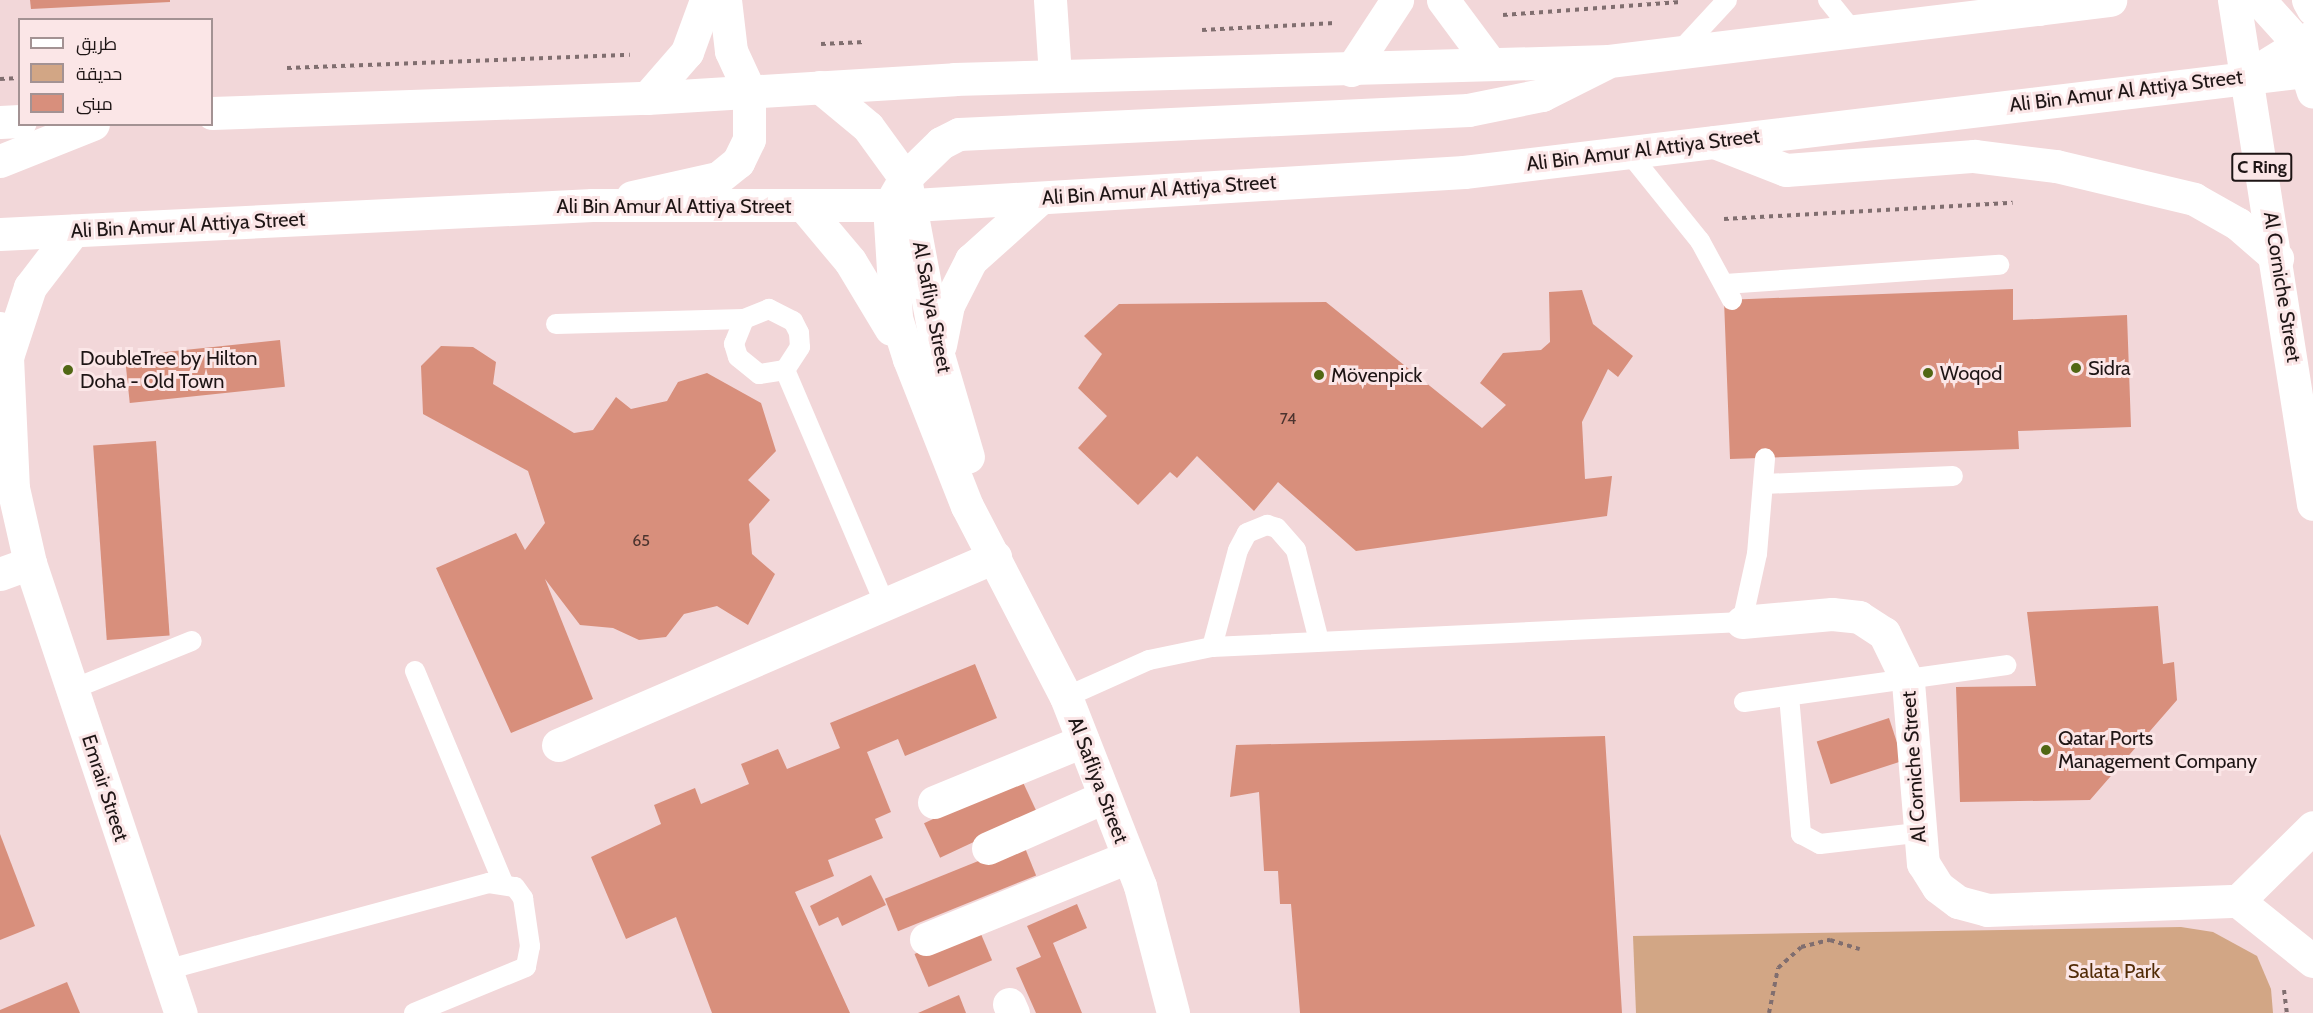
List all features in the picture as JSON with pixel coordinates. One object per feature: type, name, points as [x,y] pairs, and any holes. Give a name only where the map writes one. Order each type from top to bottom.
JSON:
[{"type":"main road","points":[[647,98],[687,52],[706,0]]},
{"type":"main road","points":[[592,205],[718,178],[738,162],[749,139],[749,90],[731,51],[724,0]]},
{"type":"main road","points":[[1050,0],[1054,76]]},
{"type":"main road","points":[[1351,70],[1397,0]]},
{"type":"main road","points":[[213,113],[647,98],[749,90],[1054,76],[1351,70],[1489,63],[1608,62],[1856,35],[2044,5],[2110,0]]},
{"type":"main road","name":"Al Corniche Street","points":[[2234,0],[2277,258],[2313,504]]},
{"type":"main road","points":[[2259,0],[2309,62]]},
{"type":"main road","points":[[2308,0],[2313,9]]},
{"type":"main road","points":[[1449,9],[1489,63]]},
{"type":"main road","points":[[902,196],[940,143],[959,134],[1468,110],[1542,95],[1608,62]]},
{"type":"main road","name":"Ali Bin Amur Al Attiya Street","points":[[0,234],[592,205],[803,205],[902,196],[1040,198],[1464,171],[1629,153],[2248,76],[2309,62]]},
{"type":"main road","name":"Al Safliya Street","points":[[820,87],[868,127],[902,196],[923,357],[955,478],[1066,697],[1128,856],[1159,948],[1173,1013]]},
{"type":"main road","points":[[0,122],[18,121]]},
{"type":"main road","points":[[0,161],[88,126]]},
{"type":"main road","points":[[1714,142],[1786,170],[1974,156],[2056,166],[2194,199],[2238,224],[2277,258]]},
{"type":"main road","points":[[803,205],[850,261],[923,357],[970,260],[1040,198]]},
{"type":"main road","name":"Emrair Street","points":[[73,231],[30,287],[4,343],[13,488],[30,563],[181,1013]]},
{"type":"main road","points":[[558,746],[995,557]]},
{"type":"main road","points":[[0,574],[30,563]]},
{"type":"main road","name":"Al Corniche Street","points":[[1742,622],[1859,617],[1884,633],[1908,681],[1917,833],[1923,863],[1938,887],[1958,902],[1987,910],[2238,901]]},
{"type":"main road","points":[[934,802],[1083,741]]},
{"type":"main road","points":[[988,848],[1104,797]]},
{"type":"main road","points":[[2313,827],[2238,901],[2313,961]]},
{"type":"main road","points":[[926,939],[1128,856]]},
{"type":"lane","points":[[1677,55],[1727,0]]},
{"type":"lane","points":[[1828,0],[1856,35]]},
{"type":"lane","points":[[1629,153],[1684,221],[1729,292],[1999,265]]},
{"type":"lane","points":[[556,324],[744,319],[769,309],[793,321],[800,347],[785,370],[759,374],[738,357],[734,344],[744,319]]},
{"type":"lane","points":[[785,370],[885,605]]},
{"type":"lane","points":[[1066,697],[1149,660],[1212,647],[1742,622],[1764,484],[1765,458]]},
{"type":"lane","points":[[1764,484],[1953,476]]},
{"type":"lane","points":[[1212,647],[1238,550],[1247,533],[1267,525],[1277,528],[1296,550],[1319,641]]},
{"type":"lane","points":[[73,689],[192,641]]},
{"type":"lane","points":[[1744,702],[1908,681],[2006,665]]},
{"type":"lane","points":[[414,1013],[526,967],[530,946],[523,898],[503,882],[415,671]]},
{"type":"lane","points":[[1789,696],[1801,834],[1820,844],[1917,833]]},
{"type":"lane","points":[[166,970],[503,882]]},
{"type":"path","points":[[1449,9],[1691,1]]},
{"type":"path","points":[[283,68],[687,52]]},
{"type":"path","points":[[0,79],[18,78]]},
{"type":"path","points":[[1684,221],[2023,203]]},
{"type":"path","points":[[1769,1013],[1778,968],[1801,947],[1830,940],[1860,949]]},
{"type":"green space","name":"Salata Park","points":[[2181,927],[2213,932],[2257,956],[2271,989],[2273,1013],[1636,1013],[1633,936]]},
{"type":"building","points":[[30,0],[170,0],[170,2],[31,9]]},
{"type":"building","name":"Woqod","points":[[2013,289],[2013,320],[2127,315],[2131,427],[2018,431],[2019,449],[1730,459],[1724,300]]},
{"type":"building","points":[[1582,290],[1593,324],[1633,356],[1618,377],[1608,369],[1582,422],[1585,479],[1612,476],[1607,516],[1356,551],[1278,482],[1254,511],[1197,456],[1177,478],[1170,472],[1138,505],[1078,448],[1107,416],[1078,388],[1102,354],[1084,336],[1119,304],[1326,302],[1482,428],[1506,405],[1480,383],[1503,353],[1541,350],[1550,342],[1549,292]]},
{"type":"building","points":[[280,340],[285,387],[130,403],[125,356]]},
{"type":"building","points":[[441,346],[473,347],[496,362],[493,384],[574,433],[593,430],[616,397],[631,409],[667,401],[678,382],[707,373],[761,403],[776,451],[748,480],[770,500],[749,524],[752,554],[775,574],[748,625],[717,606],[684,614],[666,637],[639,640],[613,628],[580,625],[545,579],[593,699],[511,733],[436,568],[516,533],[525,550],[545,523],[528,471],[423,414],[421,366]]},
{"type":"building","points":[[156,441],[170,636],[107,640],[93,445]]},
{"type":"building","name":"Qatar Ports Management Company","points":[[2158,606],[2163,664],[2174,662],[2177,700],[2090,800],[1960,802],[1956,687],[2036,686],[2027,612]]},
{"type":"building","points":[[975,664],[997,718],[905,756],[898,739],[867,752],[891,812],[875,819],[883,838],[828,860],[834,876],[795,892],[850,1013],[712,1013],[676,917],[626,939],[591,857],[661,824],[654,805],[695,788],[701,804],[749,784],[741,764],[778,749],[787,769],[840,748],[830,723]]},
{"type":"building","points":[[1889,718],[1903,761],[1831,784],[1817,741]]},
{"type":"building","points":[[1605,736],[1622,1013],[1300,1013],[1291,904],[1280,904],[1278,871],[1264,871],[1259,792],[1230,797],[1236,745]]},
{"type":"building","points":[[1021,778],[1037,812],[940,858],[924,823]]},
{"type":"building","points":[[0,834],[35,926],[0,940]]},
{"type":"building","points":[[1023,843],[1036,875],[898,931],[885,899]]},
{"type":"building","points":[[871,875],[886,905],[842,926],[838,917],[819,926],[810,906]]},
{"type":"building","points":[[1077,904],[1087,928],[1053,943],[1082,1013],[1036,1013],[1016,968],[1041,957],[1027,926]]},
{"type":"building","points":[[978,927],[992,960],[929,987],[914,954]]},
{"type":"building","points":[[67,982],[80,1013],[0,1013],[0,1010]]},
{"type":"building","points":[[959,995],[966,1013],[918,1013]]},
{"type":"place","name":"Sidra","points":[[2076,368]]},
{"type":"place","name":"DoubleTree by Hilton Doha - Old Town","points":[[68,370]]},
{"type":"place","name":"Woqod","points":[[1928,373]]},
{"type":"place","name":"Mövenpick","points":[[1319,375]]},
{"type":"place","name":"Qatar Ports Management Company","points":[[2046,750]]}]
